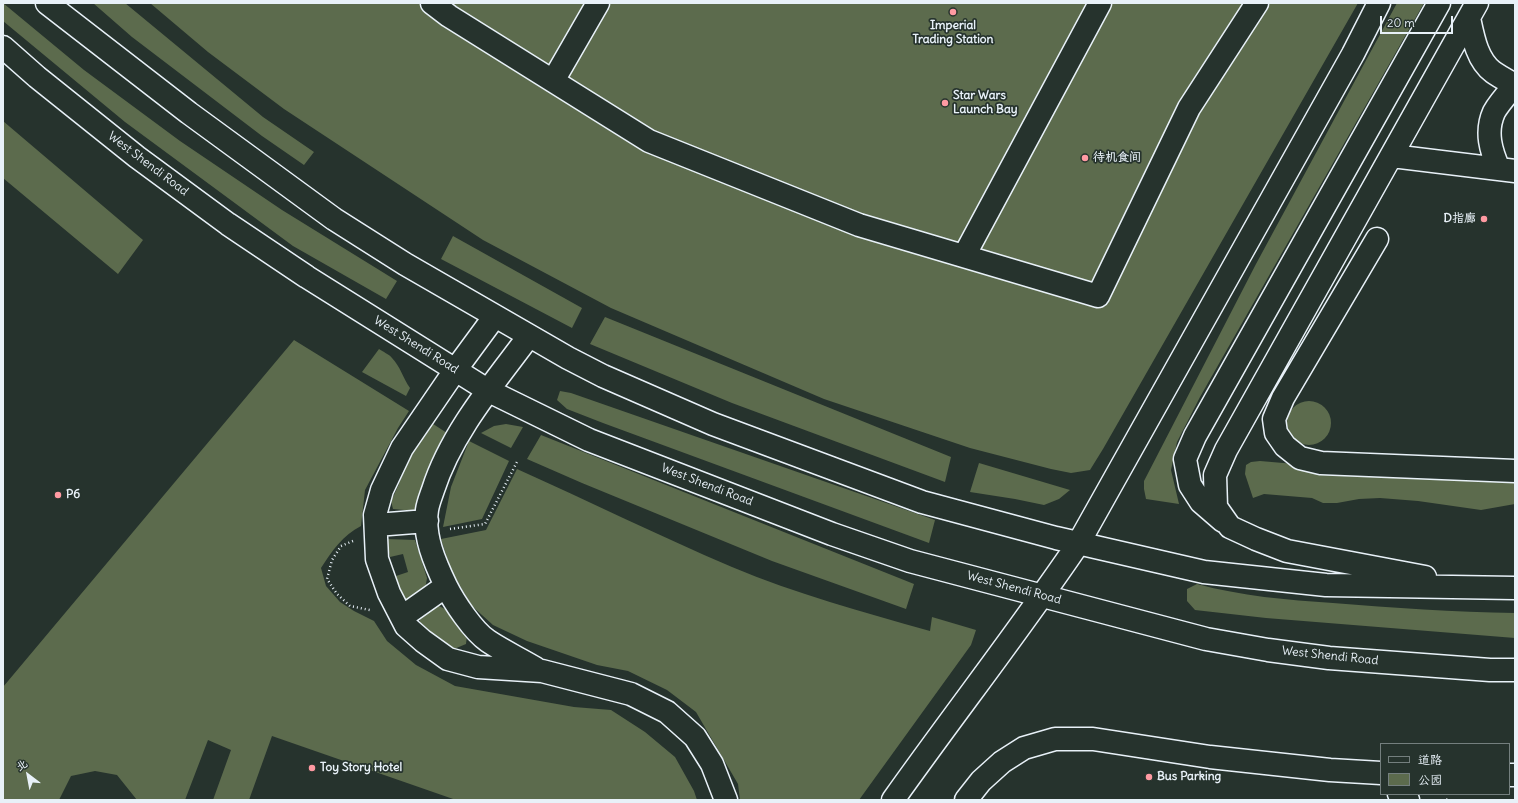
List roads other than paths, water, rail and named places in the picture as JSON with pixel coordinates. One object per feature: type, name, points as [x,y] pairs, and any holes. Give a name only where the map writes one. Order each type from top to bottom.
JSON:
[{"type":"street","points":[[47,3],[189,113],[334,219],[405,264],[603,376],[713,424],[922,502],[1078,544],[1204,572],[1326,585],[1515,588]]},
{"type":"street","points":[[432,3],[449,16],[649,141],[859,225],[1098,296],[1188,108],[1257,3]]},
{"type":"street","points":[[553,81],[598,3]]},
{"type":"street","points":[[964,256],[1100,3]]},
{"type":"street","points":[[893,800],[950,719],[1042,596],[1078,544],[1353,54],[1379,3]]},
{"type":"street","points":[[1439,3],[1196,436],[1185,459],[1190,485],[1201,502],[1230,527],[1256,539],[1287,551],[1481,587]]},
{"type":"street","points":[[1230,527],[1216,507],[1215,475],[1226,450],[1473,11]]},
{"type":"street","points":[[1473,11],[1474,38],[1480,56],[1492,71],[1515,85],[1494,112],[1489,135],[1493,154],[1507,170]]},
{"type":"street","name":"West Shendi Road","points":[[3,47],[37,77],[138,157],[228,224],[307,277],[489,391],[589,440],[832,534],[910,560],[1206,639],[1268,650],[1336,658],[1490,670],[1515,670]]},
{"type":"street","points":[[1392,156],[1507,170]]},
{"type":"street","points":[[1377,239],[1283,398],[1274,419],[1276,433],[1285,446],[1300,458],[1321,463],[1515,471]]},
{"type":"street","points":[[495,316],[456,369],[399,455],[382,490],[375,515],[377,559],[389,593],[406,626],[422,641],[448,659],[478,666],[542,671],[631,694],[667,712],[695,737],[712,764],[726,800]]},
{"type":"street","points":[[435,526],[427,510],[437,477],[454,441],[530,336]]},
{"type":"street","points":[[376,525],[435,526]]},
{"type":"street","points":[[435,526],[427,532],[434,563],[465,617],[487,640],[542,671]]},
{"type":"street","points":[[402,617],[446,586]]},
{"type":"street","points":[[966,800],[980,781],[1002,762],[1024,748],[1055,739],[1092,739],[1210,757],[1377,776]]},
{"type":"place","name":"Imperial Trading Station","points":[[953,12]]},
{"type":"place","name":"Star Wars Launch Bay","points":[[945,103]]},
{"type":"place","name":"待机食间","points":[[1085,158]]},
{"type":"place","name":"D指廊","points":[[1484,219]]},
{"type":"place","name":"P6","points":[[58,495]]},
{"type":"place","name":"Toy Story Hotel","points":[[312,768]]},
{"type":"place","name":"Bus Parking","points":[[1149,777]]}]
